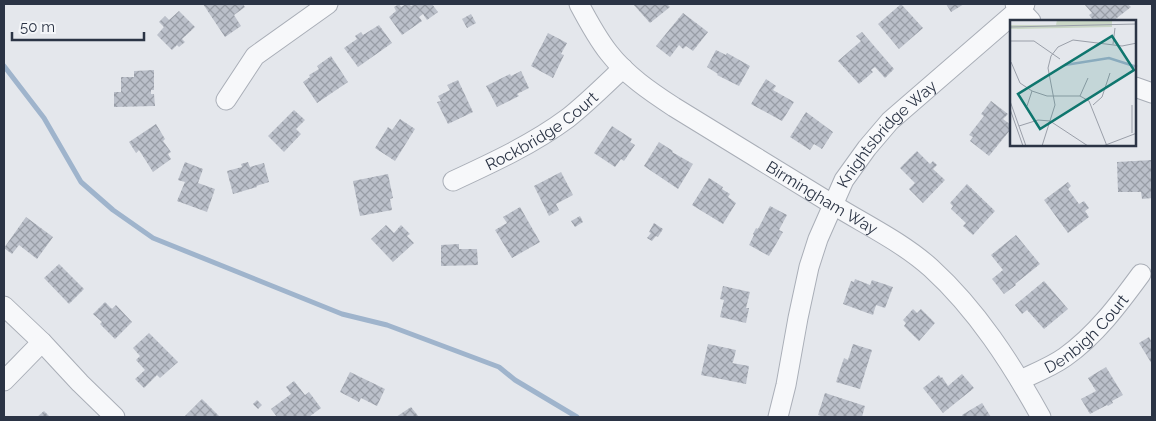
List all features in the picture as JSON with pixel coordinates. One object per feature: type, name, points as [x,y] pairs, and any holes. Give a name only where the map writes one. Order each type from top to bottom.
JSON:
[{"type":"street","points":[[226,100],[255,56],[328,4]]},
{"type":"street","name":"Birmingham Way","points":[[579,4],[610,54],[651,92],[908,250],[930,268],[975,315],[1020,380],[1041,417]]},
{"type":"street","name":"Knightsbridge Way","points":[[778,417],[809,267],[832,204],[844,180],[867,148],[890,121],[1023,9]]},
{"type":"street","name":"Rockbridge Court","points":[[453,181],[520,148],[568,118],[623,68]]},
{"type":"street","points":[[1136,87],[1152,93]]},
{"type":"street","name":"Denbigh Court","points":[[1020,380],[1043,370],[1065,357],[1089,336],[1118,305],[1141,274]]},
{"type":"street","points":[[4,306],[115,417]]},
{"type":"street","points":[[4,381],[42,342]]},
{"type":"building","points":[[203,4],[243,4],[245,7],[234,15],[241,26],[225,37]]},
{"type":"building","points":[[399,4],[401,7],[406,4],[411,6],[415,4],[432,4],[438,12],[427,20],[423,14],[419,17],[422,21],[402,35],[389,17],[396,11],[394,7]]},
{"type":"building","points":[[633,4],[667,4],[670,7],[650,23]]},
{"type":"building","points":[[901,4],[923,28],[899,49],[878,24]]},
{"type":"building","points":[[946,4],[964,4],[951,12]]},
{"type":"building","points":[[1128,4],[1131,7],[1114,20],[1093,20],[1089,15],[1092,13],[1085,5]]},
{"type":"building","points":[[179,11],[195,27],[182,39],[185,42],[179,47],[177,45],[172,50],[157,35],[164,27],[159,22],[165,16],[169,20]]},
{"type":"building","points":[[683,13],[708,32],[693,51],[686,46],[683,49],[679,45],[670,57],[656,46]]},
{"type":"building","points":[[471,14],[476,23],[467,28],[462,19]]},
{"type":"building","points":[[379,25],[392,43],[358,67],[344,48],[357,39],[355,36],[361,32],[363,35]]},
{"type":"building","points":[[862,32],[894,69],[885,78],[875,67],[871,70],[873,72],[859,84],[838,61],[861,41],[856,36]]},
{"type":"building","points":[[548,33],[567,43],[561,54],[564,55],[553,78],[531,66]]},
{"type":"building","points":[[716,50],[726,55],[727,53],[750,66],[739,86],[717,75],[707,67]]},
{"type":"building","points":[[331,56],[348,82],[317,103],[303,82],[310,77],[309,75],[319,69],[317,66]]},
{"type":"building","points":[[154,70],[154,90],[151,90],[151,94],[154,94],[155,106],[114,107],[114,92],[121,92],[121,77],[134,77],[134,71]]},
{"type":"building","points":[[521,71],[529,88],[517,94],[519,96],[497,107],[486,86],[510,74],[511,76]]},
{"type":"building","points":[[766,79],[776,86],[773,90],[794,102],[782,121],[751,104]]},
{"type":"building","points":[[458,80],[473,112],[448,124],[437,102],[441,101],[438,96],[450,90],[447,85]]},
{"type":"building","points":[[991,101],[1008,114],[1003,119],[1010,124],[1010,130],[989,156],[970,141],[973,137],[969,135],[984,116],[981,114]]},
{"type":"building","points":[[294,110],[305,120],[296,129],[301,134],[284,152],[268,136]]},
{"type":"building","points":[[806,112],[833,132],[822,149],[814,144],[810,150],[790,137]]},
{"type":"building","points":[[400,119],[415,129],[395,161],[375,148],[388,127],[392,130]]},
{"type":"building","points":[[156,124],[165,139],[163,141],[171,152],[168,154],[171,159],[153,172],[139,150],[136,153],[129,142]]},
{"type":"building","points":[[612,126],[632,139],[630,142],[635,145],[624,161],[621,159],[615,167],[594,153]]},
{"type":"building","points":[[659,142],[693,164],[678,189],[644,166]]},
{"type":"building","points":[[917,151],[930,164],[933,161],[937,165],[933,169],[945,180],[923,203],[909,189],[915,183],[900,168]]},
{"type":"building","points":[[1152,160],[1152,198],[1142,199],[1141,192],[1118,192],[1117,162]]},
{"type":"building","points":[[185,162],[203,169],[198,183],[215,189],[207,212],[177,201],[185,182],[178,180]]},
{"type":"building","points":[[248,162],[250,167],[264,163],[269,182],[233,194],[227,171],[242,167],[241,164]]},
{"type":"building","points":[[561,172],[573,195],[556,204],[559,210],[549,216],[534,186]]},
{"type":"building","points":[[388,174],[393,198],[390,199],[392,210],[360,216],[353,181]]},
{"type":"building","points":[[709,178],[723,187],[722,189],[730,194],[728,197],[736,203],[723,224],[692,205]]},
{"type":"building","points":[[1068,182],[1071,186],[1068,189],[1079,204],[1084,201],[1089,208],[1085,211],[1089,217],[1068,233],[1044,200]]},
{"type":"building","points":[[967,184],[995,211],[973,235],[963,226],[966,223],[951,209],[953,206],[950,203]]},
{"type":"building","points":[[770,206],[787,215],[779,230],[783,232],[769,256],[749,245],[756,228],[758,229]]},
{"type":"building","points":[[520,207],[540,242],[512,258],[495,230],[507,223],[503,217]]},
{"type":"building","points":[[580,216],[583,222],[575,227],[571,221]]},
{"type":"building","points":[[26,217],[53,237],[37,259],[19,245],[12,254],[4,248]]},
{"type":"building","points":[[654,223],[663,229],[658,237],[656,236],[652,241],[647,238],[651,233],[649,232]]},
{"type":"building","points":[[386,225],[394,233],[401,225],[410,234],[407,236],[414,243],[393,262],[371,239]]},
{"type":"building","points":[[1016,235],[1040,264],[1004,294],[992,279],[1003,270],[991,255]]},
{"type":"building","points":[[459,244],[459,249],[477,249],[478,265],[441,266],[441,245]]},
{"type":"building","points":[[59,264],[84,289],[69,304],[44,278]]},
{"type":"building","points":[[855,279],[870,285],[872,280],[893,287],[885,308],[876,305],[873,315],[843,304],[851,281],[854,282]]},
{"type":"building","points":[[1044,281],[1068,309],[1044,329],[1027,310],[1022,314],[1015,305]]},
{"type":"building","points":[[723,286],[750,292],[746,308],[749,308],[746,323],[720,317],[724,300],[720,299]]},
{"type":"building","points":[[105,302],[112,309],[116,305],[132,322],[115,339],[93,314]]},
{"type":"building","points":[[913,309],[917,313],[921,309],[935,323],[919,341],[904,326],[906,323],[903,320]]},
{"type":"building","points":[[149,333],[178,362],[160,378],[157,375],[144,388],[135,379],[145,370],[136,360],[140,356],[133,348]]},
{"type":"building","points":[[1149,337],[1152,343],[1152,364],[1139,343]]},
{"type":"building","points":[[708,344],[736,350],[732,363],[749,366],[746,384],[701,375]]},
{"type":"building","points":[[853,344],[872,350],[860,389],[836,382],[844,358],[848,360]]},
{"type":"building","points":[[1106,367],[1123,395],[1112,401],[1113,403],[1108,406],[1090,414],[1081,399],[1096,391],[1088,378]]},
{"type":"building","points":[[350,372],[385,389],[377,406],[361,398],[359,402],[340,392]]},
{"type":"building","points":[[962,374],[974,388],[943,413],[923,388],[939,375],[948,386]]},
{"type":"building","points":[[294,381],[305,395],[309,392],[321,408],[309,417],[277,417],[271,409],[291,394],[286,387]]},
{"type":"building","points":[[825,393],[865,406],[862,417],[821,417],[818,415]]},
{"type":"building","points":[[202,399],[220,417],[184,417]]},
{"type":"building","points":[[257,400],[262,405],[258,409],[253,404]]},
{"type":"building","points":[[982,403],[991,417],[963,417],[962,415]]},
{"type":"building","points":[[411,407],[419,417],[396,417]]},
{"type":"building","points":[[44,411],[50,417],[37,417]]},
{"type":"waterway","points":[[4,66],[44,118],[81,182],[113,210],[153,238],[342,314],[387,325],[499,367],[515,380],[577,417]]}]
